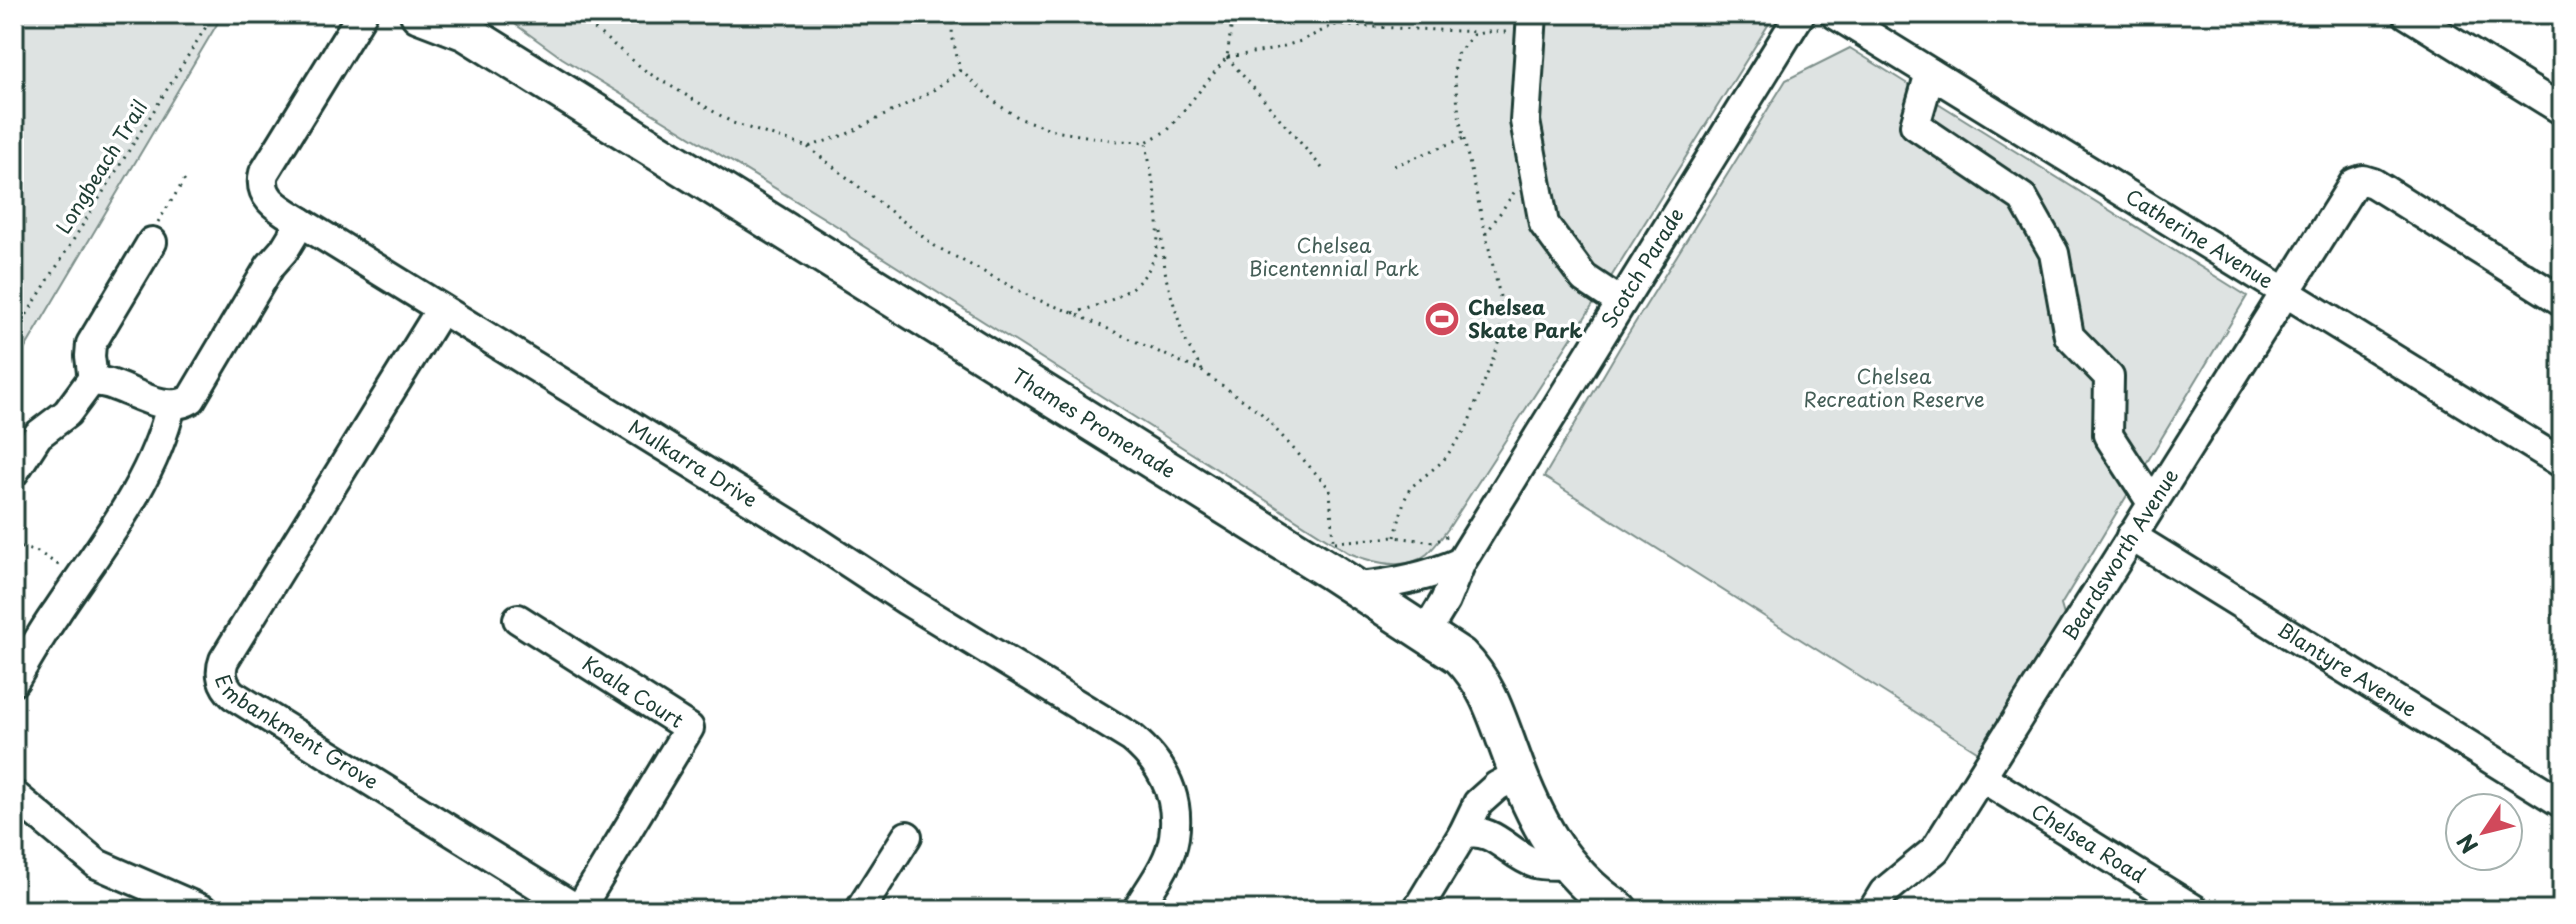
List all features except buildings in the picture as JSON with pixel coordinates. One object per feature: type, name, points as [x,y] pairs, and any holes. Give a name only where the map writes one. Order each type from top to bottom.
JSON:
[{"type":"main road","name":"Thames Promenade","points":[[419,14],[456,23],[1356,587],[1460,656],[1481,682],[1492,703],[1520,782],[1539,824],[1568,865],[1596,893],[1619,910]]},
{"type":"street","name":"Mulkarra Drive","points":[[362,14],[263,176],[265,195],[296,218],[441,309],[1132,738],[1151,754],[1167,777],[1173,808],[1174,838],[1161,872],[1137,910]]},
{"type":"street","name":"Scotch Parade","points":[[1420,628],[1434,591],[1461,562],[1800,14]]},
{"type":"street","name":"Catherine Avenue","points":[[1835,14],[2562,463]]},
{"type":"street","points":[[2407,14],[2562,110]]},
{"type":"street","points":[[1531,24],[1525,121],[1544,224],[1584,278],[1620,302]]},
{"type":"street","points":[[1930,73],[1915,125],[2023,198],[2054,253],[2069,336],[2109,377],[2108,435],[2152,503]]},
{"type":"street","name":"Beardsworth Avenue","points":[[1873,910],[1884,892],[1935,850],[1983,778],[2352,184],[2360,180],[2373,183],[2562,301]]},
{"type":"street","points":[[14,472],[38,435],[67,413],[86,385],[93,381],[171,405],[184,403],[193,397],[270,266],[284,250],[296,218]]},
{"type":"street","points":[[93,381],[91,344],[152,242]]},
{"type":"street","name":"Embankment Grove","points":[[441,309],[212,681],[578,910]]},
{"type":"street","points":[[14,681],[126,507],[154,456],[171,405]]},
{"type":"street","name":"Blantyre Avenue","points":[[2131,536],[2562,803]]},
{"type":"street","points":[[1356,587],[1402,581],[1461,562]]},
{"type":"street","name":"Koala Court","points":[[518,619],[689,728],[578,910]]},
{"type":"street","name":"Chelsea Road","points":[[1983,778],[2195,910]]},
{"type":"street","points":[[1417,910],[1482,799],[1497,786],[1520,782]]},
{"type":"street","points":[[14,795],[97,864],[203,910]]},
{"type":"street","points":[[1463,834],[1486,834],[1534,863],[1568,865]]},
{"type":"street","points":[[860,910],[907,836]]},
{"type":"path","name":"Longbeach Trail","points":[[14,335],[214,14]]},
{"type":"path","points":[[576,14],[647,72],[733,123],[808,147],[935,246],[1033,298],[1203,372],[1260,412],[1330,489],[1333,542]]},
{"type":"path","points":[[953,14],[952,35],[960,70],[1000,106],[1021,119],[1060,132],[1146,142],[1168,130],[1227,57],[1233,14]]},
{"type":"path","points":[[1319,14],[1334,25]]},
{"type":"path","points":[[1395,537],[1410,488],[1443,461],[1466,429],[1500,341],[1501,301],[1460,122],[1454,73],[1457,54],[1473,35],[1531,24]]},
{"type":"path","points":[[1227,57],[1271,50],[1301,41],[1334,25],[1486,32]]},
{"type":"path","points":[[1227,57],[1322,168]]},
{"type":"path","points":[[808,147],[847,134],[931,92],[960,70]]},
{"type":"path","points":[[1394,166],[1464,138]]},
{"type":"path","points":[[1146,142],[1166,278],[1184,338],[1203,372]]},
{"type":"path","points":[[1486,234],[1533,165]]},
{"type":"path","points":[[152,242],[148,238],[187,176]]},
{"type":"path","points":[[1073,313],[1099,306],[1139,282],[1151,270],[1160,229]]},
{"type":"path","points":[[14,543],[38,552],[81,578]]},
{"type":"green space","points":[[14,14],[223,14],[14,367]]},
{"type":"green space","name":"Chelsea Bicentennial Park","points":[[501,14],[1775,14],[1611,277],[1448,529],[1436,545],[1418,560],[1389,564],[1349,553],[845,231],[562,58]]},
{"type":"green space","name":"Chelsea Recreation Reserve","points":[[1850,48],[2247,296],[2061,605],[2066,622],[1980,753],[1544,477],[1620,347],[1786,80]]},
{"type":"place","name":"Chelsea Skate Park","points":[[1442,319]]}]
